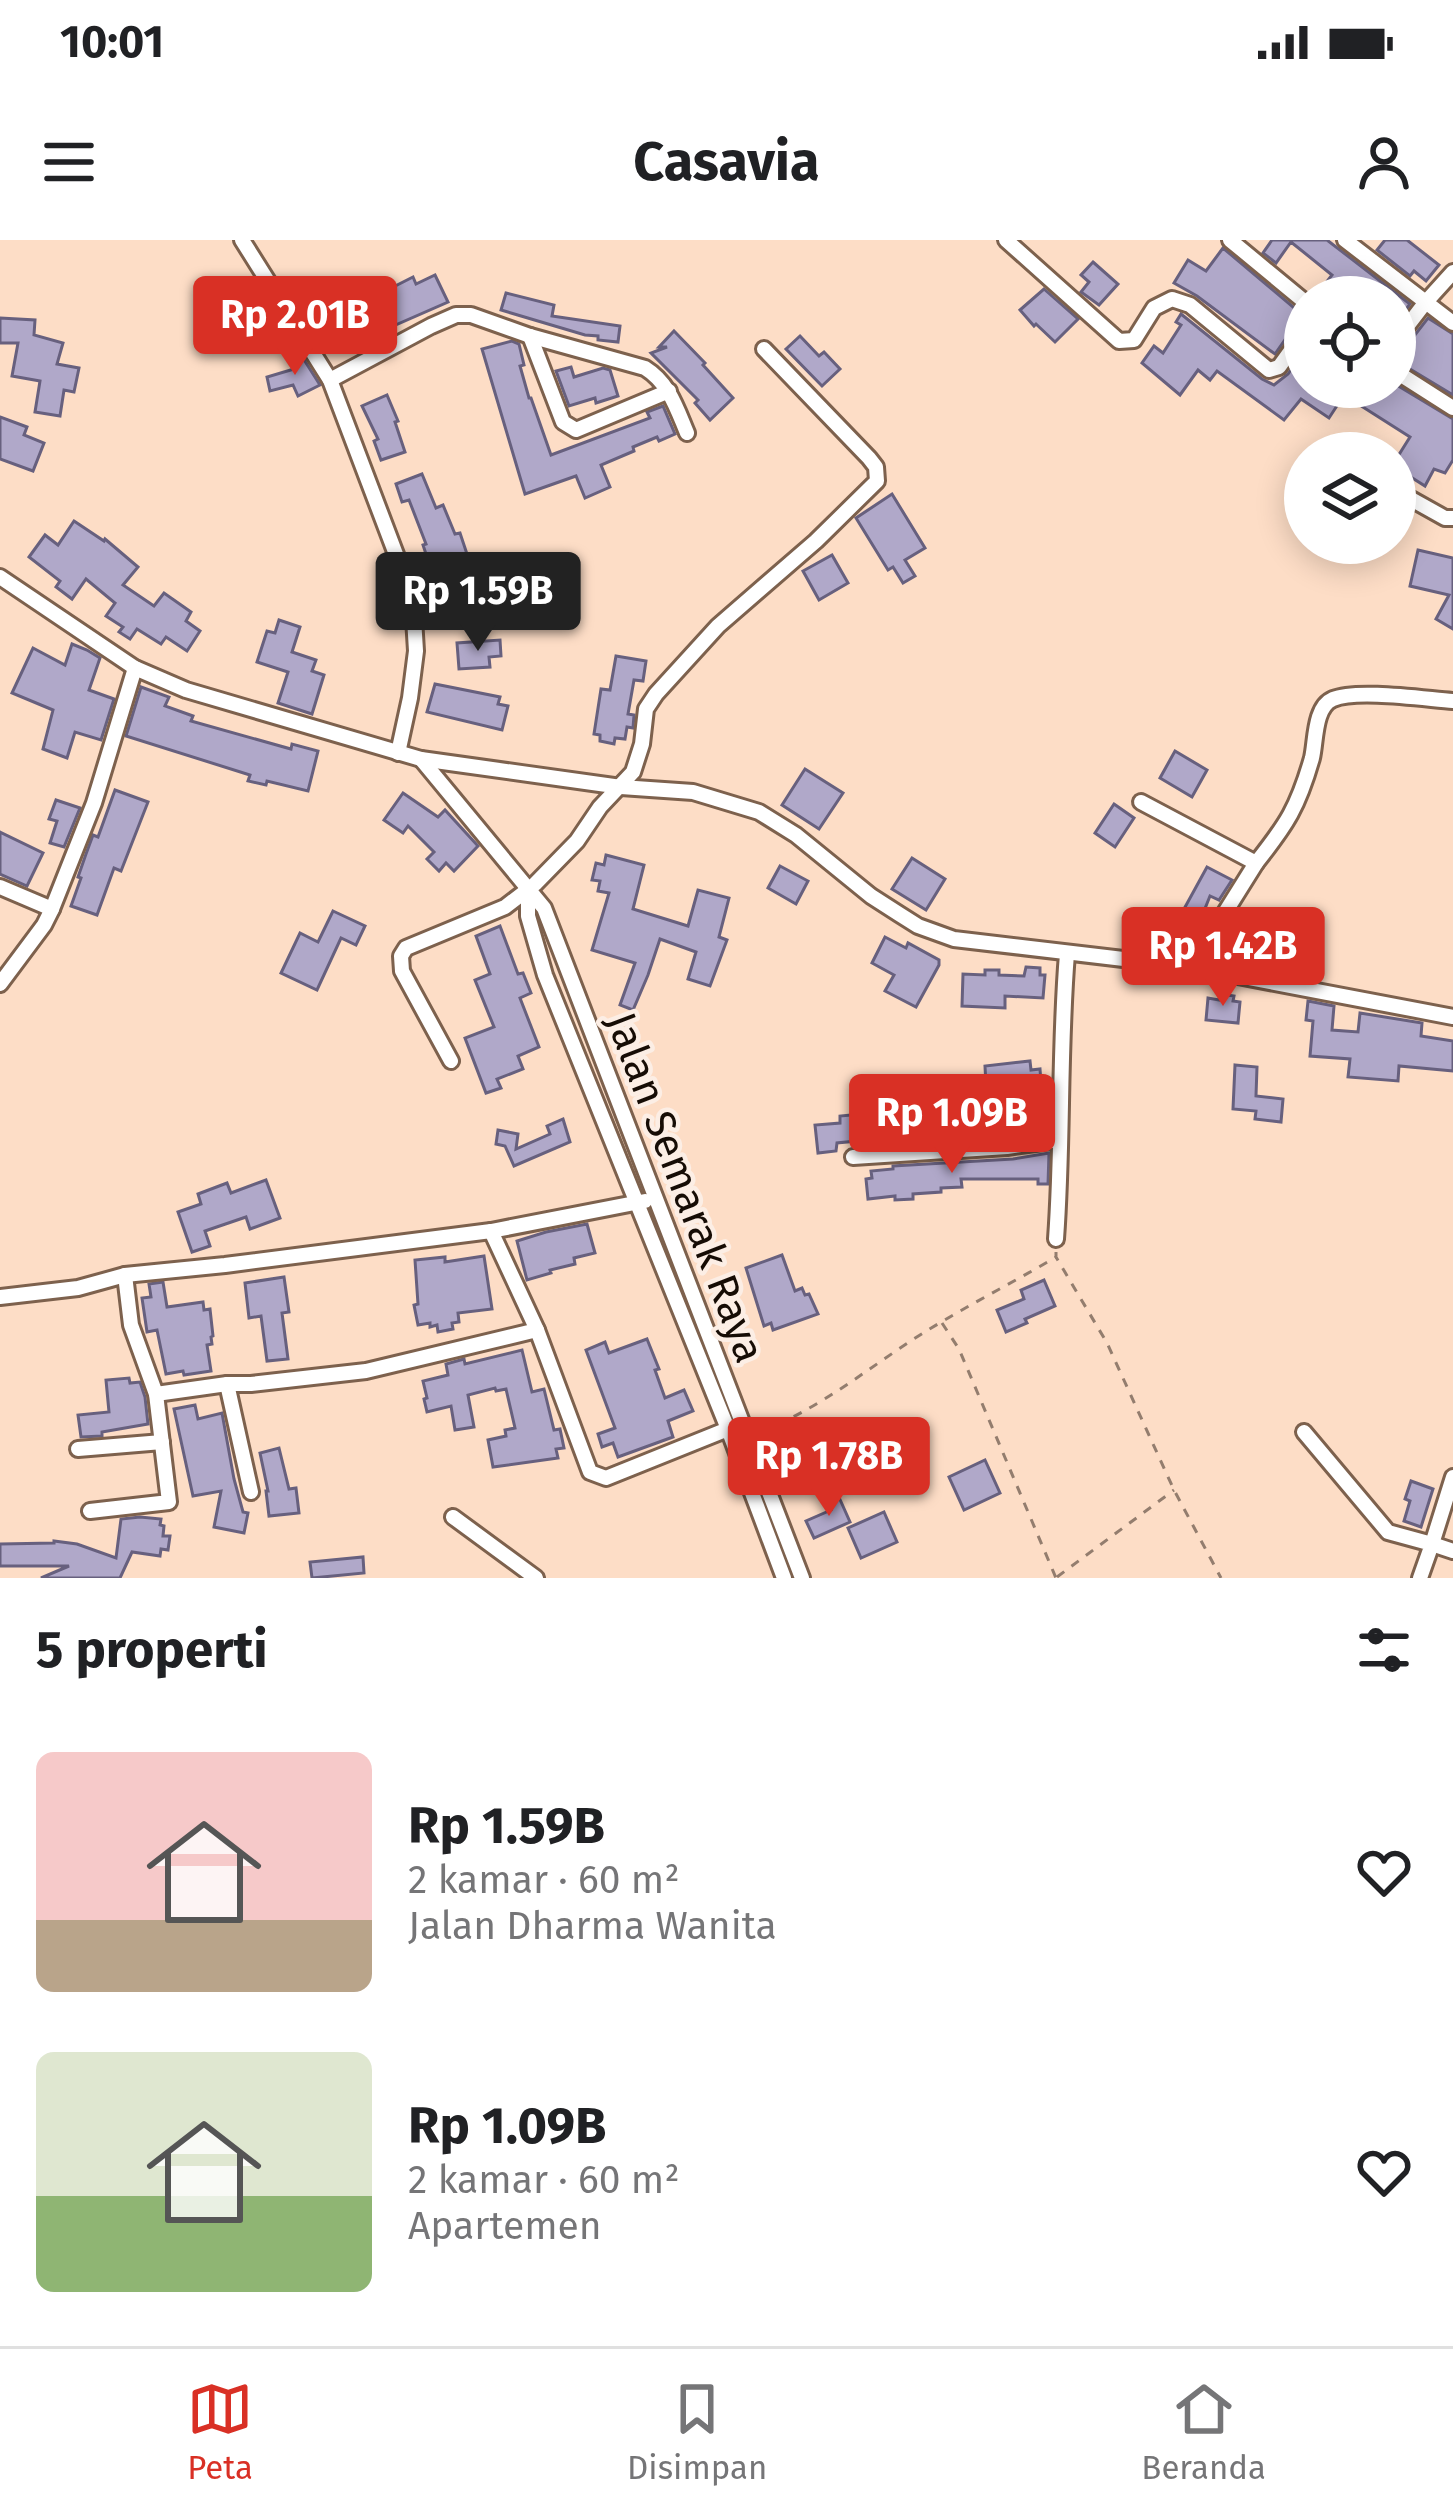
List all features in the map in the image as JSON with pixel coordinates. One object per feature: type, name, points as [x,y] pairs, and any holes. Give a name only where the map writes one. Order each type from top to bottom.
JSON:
[{"type":"street","points":[[242,240],[330,380],[405,578],[415,618],[416,651],[398,753]]},
{"type":"street","points":[[1006,240],[1119,341],[1134,340],[1154,308],[1172,299],[1190,305],[1269,370],[1284,361]]},
{"type":"street","points":[[1230,240],[1284,285]]},
{"type":"street","points":[[1345,240],[1453,323]]},
{"type":"street","points":[[1416,314],[1453,272]]},
{"type":"street","points":[[330,380],[430,326],[456,315],[471,315],[645,368],[669,391],[687,433]]},
{"type":"street","points":[[530,336],[563,422],[576,430],[669,391]]},
{"type":"street","points":[[451,1061],[402,970],[406,948],[505,907],[528,891],[577,841],[633,772],[646,709],[656,694],[718,626],[877,481],[869,458],[764,349]]},
{"type":"street","points":[[1416,384],[1453,408]]},
{"type":"street","points":[[1416,502],[1453,518]]},
{"type":"street","points":[[0,577],[135,668],[186,689],[421,759],[621,787],[693,792],[759,812],[796,835],[871,896],[939,935],[970,943],[1191,967],[1453,1017]]},
{"type":"street","points":[[0,984],[52,909],[94,803],[135,668]]},
{"type":"street","points":[[1191,967],[1256,862],[1293,815],[1326,703],[1361,696],[1453,700]]},
{"type":"street","name":"Jalan Semarak Raya","points":[[421,759],[544,908],[802,1578]]},
{"type":"street","points":[[1141,802],[1256,862]]},
{"type":"street","points":[[0,887],[52,909]]},
{"type":"street","name":"Jalan Semarak Raya","points":[[528,891],[528,916],[545,975],[784,1578]]},
{"type":"street","points":[[1056,1239],[1067,954]]},
{"type":"street","points":[[854,1157],[1058,1140]]},
{"type":"street","points":[[0,1297],[78,1288],[125,1274],[491,1232],[655,1198]]},
{"type":"street","points":[[491,1232],[537,1330],[590,1472],[605,1478],[728,1429]]},
{"type":"street","points":[[90,1511],[169,1502],[156,1394],[131,1325],[125,1274]]},
{"type":"street","points":[[156,1394],[366,1371],[537,1330]]},
{"type":"street","points":[[226,1384],[251,1492]]},
{"type":"street","points":[[1304,1432],[1388,1532],[1453,1551]]},
{"type":"street","points":[[78,1448],[162,1442]]},
{"type":"street","points":[[1420,1578],[1453,1477]]},
{"type":"street","points":[[453,1517],[536,1578]]},
{"type":"path","points":[[1056,1239],[1056,1257],[1107,1343],[1174,1490],[1221,1578]]},
{"type":"path","points":[[749,1438],[818,1406],[941,1321],[1056,1257]]},
{"type":"path","points":[[941,1321],[959,1349],[1056,1578],[1174,1490]]},
{"type":"building","points":[[1272,240],[1327,240],[1374,276],[1331,276],[1291,242],[1276,263],[1263,253]]},
{"type":"building","points":[[1385,240],[1407,240],[1439,265],[1426,281],[1414,271],[1410,276],[1377,250]]},
{"type":"building","points":[[1223,248],[1284,299],[1284,341],[1275,354],[1174,283],[1188,260],[1206,271]]},
{"type":"building","points":[[1093,262],[1118,284],[1099,305],[1081,292],[1089,282],[1081,275]]},
{"type":"building","points":[[435,275],[448,302],[368,337],[354,307],[413,277],[416,284]]},
{"type":"building","points":[[1044,289],[1078,319],[1055,342],[1020,310]]},
{"type":"building","points":[[506,293],[554,305],[552,316],[620,326],[618,342],[501,310]]},
{"type":"building","points":[[1181,314],[1262,379],[1274,385],[1284,377],[1284,408],[1294,408],[1284,420],[1217,371],[1210,380],[1198,370],[1180,395],[1142,363],[1154,346],[1163,353],[1181,325],[1176,322]]},
{"type":"building","points":[[0,318],[35,320],[34,335],[63,343],[57,364],[79,368],[74,392],[64,390],[60,416],[35,412],[40,381],[12,376],[18,343],[0,343]]},
{"type":"building","points":[[1428,318],[1453,334],[1453,395],[1416,373],[1416,334]]},
{"type":"building","points":[[674,331],[733,398],[710,420],[695,403],[698,400],[651,353],[667,347],[659,347]]},
{"type":"building","points":[[800,336],[840,369],[822,386],[786,349]]},
{"type":"building","points":[[512,341],[519,344],[529,398],[551,455],[650,418],[647,412],[663,406],[675,434],[633,447],[634,451],[601,465],[610,487],[585,498],[576,476],[525,494],[482,349]]},
{"type":"building","points":[[301,355],[320,385],[298,396],[293,385],[270,391],[267,377],[294,369],[290,361]]},
{"type":"building","points":[[571,367],[574,377],[610,370],[618,396],[569,406],[556,371]]},
{"type":"building","points":[[387,395],[405,452],[381,460],[374,441],[378,439],[362,406]]},
{"type":"building","points":[[1416,397],[1453,419],[1453,460],[1445,473],[1434,469],[1425,486],[1416,480],[1416,432],[1402,432],[1364,408],[1416,408]]},
{"type":"building","points":[[1314,408],[1336,408],[1329,418]]},
{"type":"building","points":[[0,417],[27,427],[24,435],[44,443],[33,471],[0,459]]},
{"type":"building","points":[[422,474],[436,508],[443,505],[467,554],[430,566],[409,500],[402,502],[396,484]]},
{"type":"building","points":[[892,494],[925,548],[905,560],[915,576],[903,583],[893,567],[888,570],[856,518]]},
{"type":"building","points":[[74,521],[138,567],[123,585],[154,606],[164,593],[191,612],[186,621],[200,631],[187,651],[166,637],[161,644],[137,629],[130,639],[119,632],[123,627],[106,616],[115,603],[86,579],[72,599],[56,587],[60,581],[29,557],[45,535],[58,545]]},
{"type":"building","points":[[1418,550],[1453,558],[1453,629],[1436,619],[1449,595],[1410,586]]},
{"type":"building","points":[[832,555],[848,583],[819,600],[803,571]]},
{"type":"building","points":[[480,583],[486,606],[452,616],[445,593]]},
{"type":"building","points":[[279,620],[300,627],[292,652],[316,660],[312,671],[324,675],[312,714],[278,703],[288,672],[257,662],[267,631],[275,633]]},
{"type":"building","points":[[500,640],[501,656],[489,657],[490,667],[459,669],[457,643]]},
{"type":"building","points":[[72,644],[100,658],[89,690],[114,699],[101,740],[75,732],[67,758],[43,749],[53,710],[12,693],[33,648],[65,665]]},
{"type":"building","points":[[616,656],[646,661],[643,681],[634,680],[628,714],[634,715],[633,728],[627,727],[625,739],[615,738],[614,744],[594,734],[601,689],[610,690]]},
{"type":"building","points":[[435,684],[500,697],[498,704],[508,706],[502,730],[427,712]]},
{"type":"building","points":[[141,687],[169,697],[165,706],[193,716],[191,721],[291,749],[292,744],[318,751],[308,791],[248,781],[250,775],[126,736]]},
{"type":"building","points":[[1175,751],[1207,770],[1192,797],[1160,778]]},
{"type":"building","points":[[805,769],[843,793],[819,829],[782,805]]},
{"type":"building","points":[[115,790],[148,802],[121,871],[114,868],[97,915],[71,906],[93,835],[98,837]]},
{"type":"building","points":[[403,793],[438,817],[445,810],[478,846],[454,871],[446,863],[439,871],[427,859],[434,852],[408,826],[403,833],[384,820]]},
{"type":"building","points":[[56,800],[80,808],[64,847],[50,843],[57,821],[49,819]]},
{"type":"building","points":[[1114,804],[1134,818],[1115,847],[1095,833]]},
{"type":"building","points":[[0,832],[43,853],[27,886],[0,874]]},
{"type":"building","points":[[606,855],[644,865],[633,909],[688,926],[698,890],[729,898],[719,937],[727,940],[710,986],[688,979],[696,952],[660,939],[633,1010],[620,1005],[635,963],[592,950],[609,893],[598,891],[600,881],[592,880],[596,863],[604,865]]},
{"type":"building","points":[[912,858],[945,879],[926,910],[892,889]]},
{"type":"building","points":[[780,866],[808,881],[796,904],[768,888]]},
{"type":"building","points":[[1207,867],[1232,880],[1219,900],[1210,896],[1202,916],[1184,909]]},
{"type":"building","points":[[333,911],[365,926],[356,945],[341,938],[317,990],[281,973],[300,933],[318,942]]},
{"type":"building","points":[[500,926],[518,974],[523,973],[531,993],[520,998],[539,1047],[518,1056],[523,1069],[497,1079],[501,1088],[486,1093],[465,1038],[494,1027],[475,980],[490,974],[476,936]]},
{"type":"building","points":[[885,937],[939,960],[916,1007],[885,991],[894,975],[872,963]]},
{"type":"building","points":[[1026,967],[1040,968],[1040,975],[1045,975],[1043,998],[1005,996],[1005,1008],[962,1006],[963,974],[999,970],[999,975],[1024,976]]},
{"type":"building","points":[[1220,994],[1240,1002],[1238,1023],[1206,1020],[1208,998],[1219,1000]]},
{"type":"building","points":[[1308,1001],[1334,1006],[1332,1030],[1358,1032],[1360,1013],[1422,1023],[1421,1036],[1453,1041],[1453,1071],[1399,1066],[1398,1081],[1348,1077],[1350,1059],[1310,1056],[1313,1021],[1306,1020]]},
{"type":"building","points":[[1030,1061],[1031,1070],[1040,1069],[1041,1083],[1032,1083],[1034,1127],[837,1143],[836,1151],[818,1153],[815,1125],[840,1123],[840,1116],[862,1114],[862,1122],[911,1117],[910,1105],[934,1103],[936,1116],[962,1114],[962,1107],[987,1105],[985,1066]]},
{"type":"building","points":[[1235,1065],[1257,1067],[1256,1096],[1283,1099],[1281,1122],[1255,1119],[1256,1111],[1233,1109]]},
{"type":"building","points":[[563,1119],[570,1142],[514,1166],[505,1146],[496,1144],[498,1130],[518,1134],[516,1149],[550,1134],[547,1126]]},
{"type":"building","points":[[1049,1153],[1048,1184],[1038,1184],[1038,1179],[961,1179],[962,1187],[913,1194],[913,1199],[868,1199],[866,1179],[872,1178],[871,1171]]},
{"type":"building","points":[[266,1180],[280,1218],[250,1229],[246,1217],[205,1231],[210,1246],[192,1252],[178,1212],[201,1204],[198,1194],[227,1183],[231,1193]]},
{"type":"building","points":[[587,1224],[595,1253],[527,1280],[517,1241]]},
{"type":"building","points":[[782,1255],[795,1291],[802,1288],[809,1294],[818,1314],[773,1330],[771,1323],[764,1326],[746,1268]]},
{"type":"building","points":[[484,1256],[492,1309],[458,1313],[459,1322],[452,1323],[453,1329],[438,1332],[437,1325],[418,1325],[415,1260],[445,1257],[445,1262]]},
{"type":"building","points":[[284,1277],[289,1312],[282,1313],[288,1359],[267,1361],[261,1316],[249,1318],[245,1283]]},
{"type":"building","points":[[1044,1280],[1055,1306],[1006,1332],[997,1310],[1024,1299],[1021,1290]]},
{"type":"building","points":[[163,1282],[167,1307],[203,1302],[204,1310],[210,1309],[211,1371],[166,1374],[157,1330],[147,1332],[142,1298],[151,1297],[149,1284]]},
{"type":"building","points":[[647,1339],[665,1398],[684,1390],[693,1411],[668,1421],[673,1437],[618,1457],[613,1443],[602,1447],[598,1434],[615,1428],[586,1350],[605,1342],[609,1353]]},
{"type":"building","points":[[522,1350],[532,1392],[544,1389],[554,1430],[560,1429],[564,1448],[556,1449],[558,1458],[493,1467],[488,1440],[506,1436],[505,1430],[515,1428],[506,1389],[468,1395],[474,1427],[455,1430],[451,1406],[427,1412],[423,1381],[448,1375],[446,1364]]},
{"type":"building","points":[[129,1378],[130,1383],[140,1382],[148,1424],[81,1437],[78,1415],[109,1412],[106,1380]]},
{"type":"building","points":[[195,1405],[198,1419],[222,1413],[234,1479],[243,1512],[248,1513],[244,1533],[214,1527],[221,1491],[193,1496],[174,1409]]},
{"type":"building","points":[[279,1448],[289,1489],[296,1488],[299,1513],[269,1516],[260,1453]]},
{"type":"building","points":[[985,1460],[1000,1493],[964,1510],[949,1477]]},
{"type":"building","points":[[1411,1481],[1433,1489],[1421,1527],[1404,1521]]},
{"type":"building","points":[[838,1495],[850,1522],[814,1538],[806,1521],[831,1510],[827,1500]]},
{"type":"building","points":[[884,1512],[897,1542],[861,1558],[848,1528]]},
{"type":"building","points":[[121,1519],[161,1519],[163,1536],[170,1536],[168,1550],[161,1549],[160,1556],[132,1552],[120,1578],[41,1578],[69,1566],[0,1566],[0,1544],[54,1541],[116,1558]]},
{"type":"building","points":[[363,1557],[364,1573],[312,1578],[310,1562]]}]
